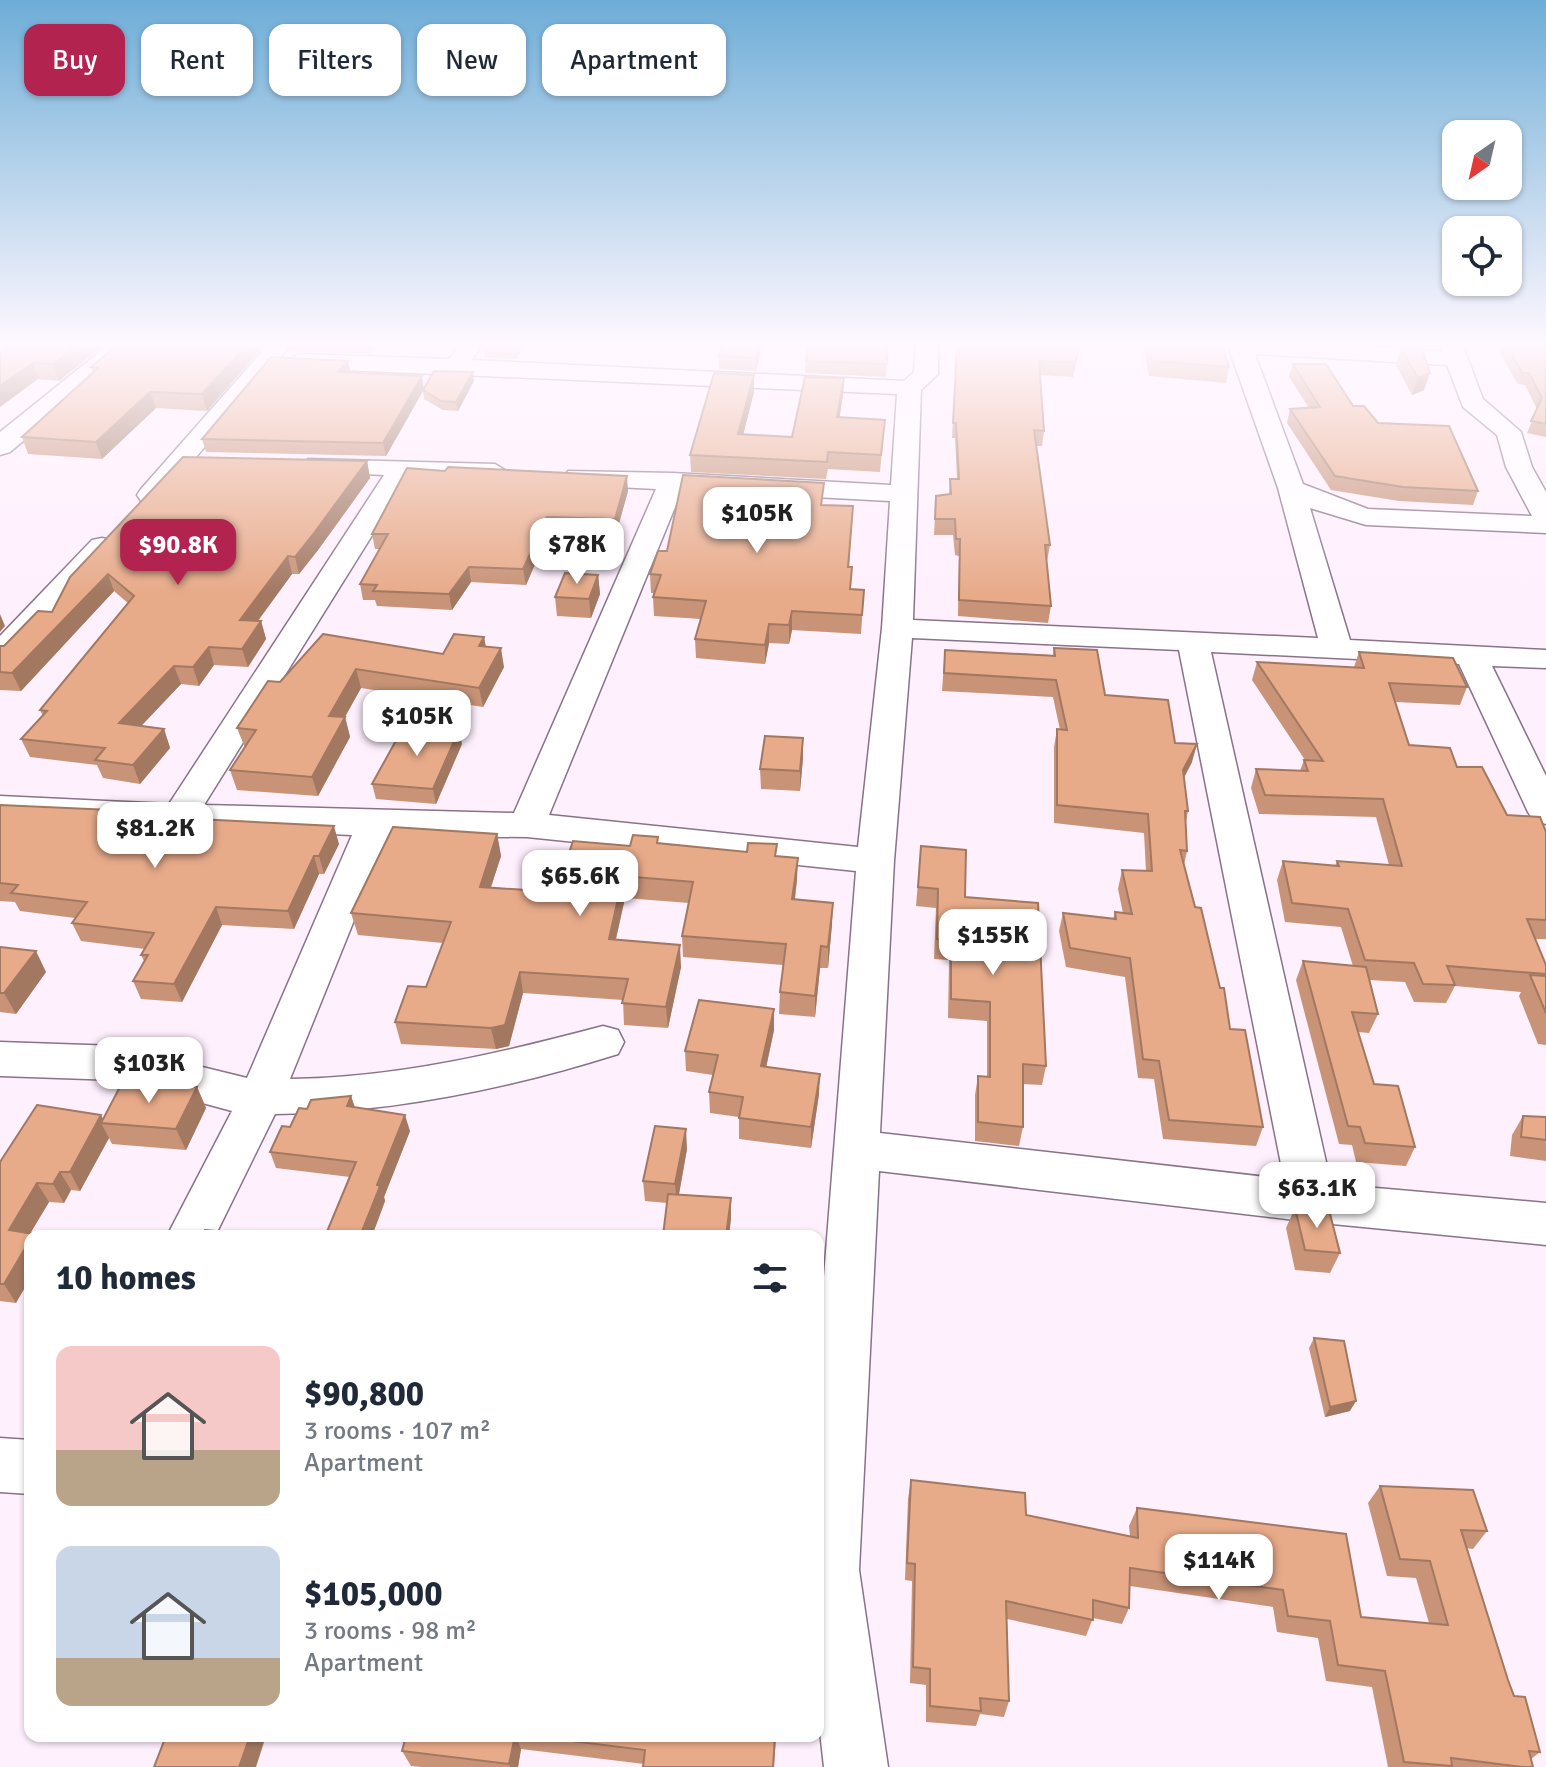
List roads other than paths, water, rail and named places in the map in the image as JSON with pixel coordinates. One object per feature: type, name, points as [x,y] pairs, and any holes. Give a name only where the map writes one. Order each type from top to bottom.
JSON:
[{"type":"street","points":[[0,446],[22,428]]},
{"type":"street","points":[[0,654],[209,428]]},
{"type":"street","points":[[856,1767],[824,1569],[875,861],[897,628],[908,428]]},
{"type":"street","points":[[1270,428],[1291,488],[1336,646]]},
{"type":"street","points":[[1505,428],[1509,432],[1519,467],[1546,516]]},
{"type":"street","points":[[180,463],[209,463]]},
{"type":"street","points":[[298,464],[522,474]]},
{"type":"street","points":[[181,813],[401,468]]},
{"type":"street","points":[[552,475],[906,494]]},
{"type":"street","points":[[527,825],[673,481]]},
{"type":"street","points":[[1291,488],[1316,501],[1366,517],[1546,525]]},
{"type":"street","points":[[897,628],[1193,643],[1336,646],[1546,659]]},
{"type":"street","points":[[1193,643],[1312,1202]]},
{"type":"street","points":[[1471,655],[1546,812]]},
{"type":"street","points":[[0,808],[181,813],[375,824],[527,825],[875,861]]},
{"type":"street","points":[[194,1230],[261,1097],[375,824]]},
{"type":"street","points":[[0,1059],[84,1060],[131,1066],[203,1088],[261,1097],[403,1088],[469,1076],[603,1042]]},
{"type":"street","points":[[855,1149],[1312,1202],[1546,1224]]},
{"type":"street","points":[[0,1465],[24,1467]]}]
